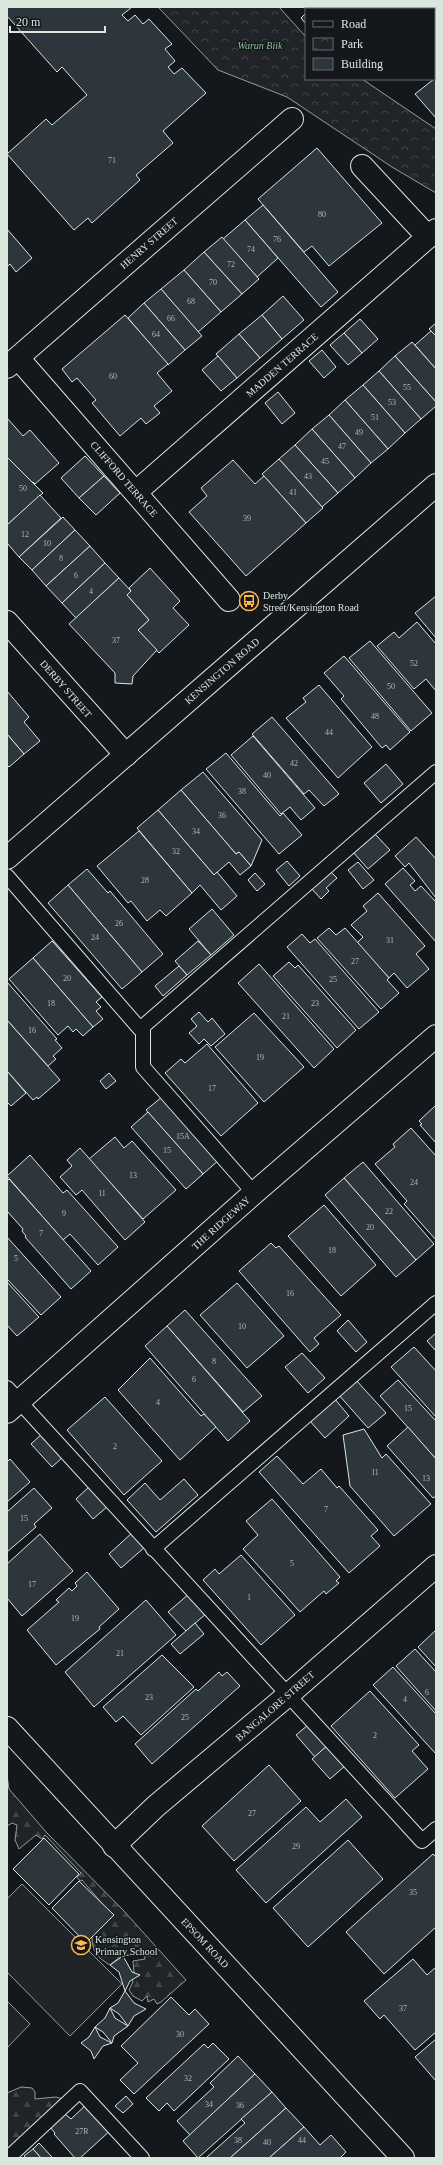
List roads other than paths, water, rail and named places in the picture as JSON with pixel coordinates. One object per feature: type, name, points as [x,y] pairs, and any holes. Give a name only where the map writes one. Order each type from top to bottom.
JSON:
[{"type":"street","name":"HENRY STREET","points":[[12,363],[292,119]]},
{"type":"street","name":"MADDEN TERRACE","points":[[136,492],[432,233],[362,166]]},
{"type":"street","name":"CLIFFORD TERRACE","points":[[12,363],[136,492],[229,600]]},
{"type":"street","name":"KENSINGTON ROAD","points":[[7,858],[436,485]]},
{"type":"street","name":"DERBY STREET","points":[[7,622],[126,755]]},
{"type":"street","name":"THE RIDGEWAY","points":[[11,1401],[436,1036]]},
{"type":"street","name":"BANGALORE STREET","points":[[114,1846],[156,1806],[288,1695],[436,1566]]},
{"type":"street","name":"EPSOM ROAD","points":[[7,1728],[395,2155]]},
{"type":"lane","points":[[7,876],[140,1029],[436,772]]},
{"type":"lane","points":[[143,1027],[143,1067],[254,1193]]},
{"type":"lane","points":[[153,1549],[436,1303]]},
{"type":"lane","points":[[11,1401],[153,1549],[422,1841],[436,1829]]},
{"type":"lane","points":[[8,2158],[80,2091],[142,2158]]},
{"type":"place","name":"Derby Street/Kensington Road","points":[[249,601]]},
{"type":"place","name":"Kensington Primary School","points":[[81,1945]]},
{"type":"park label","name":"Warun Biik","points":[[260,45]]}]
